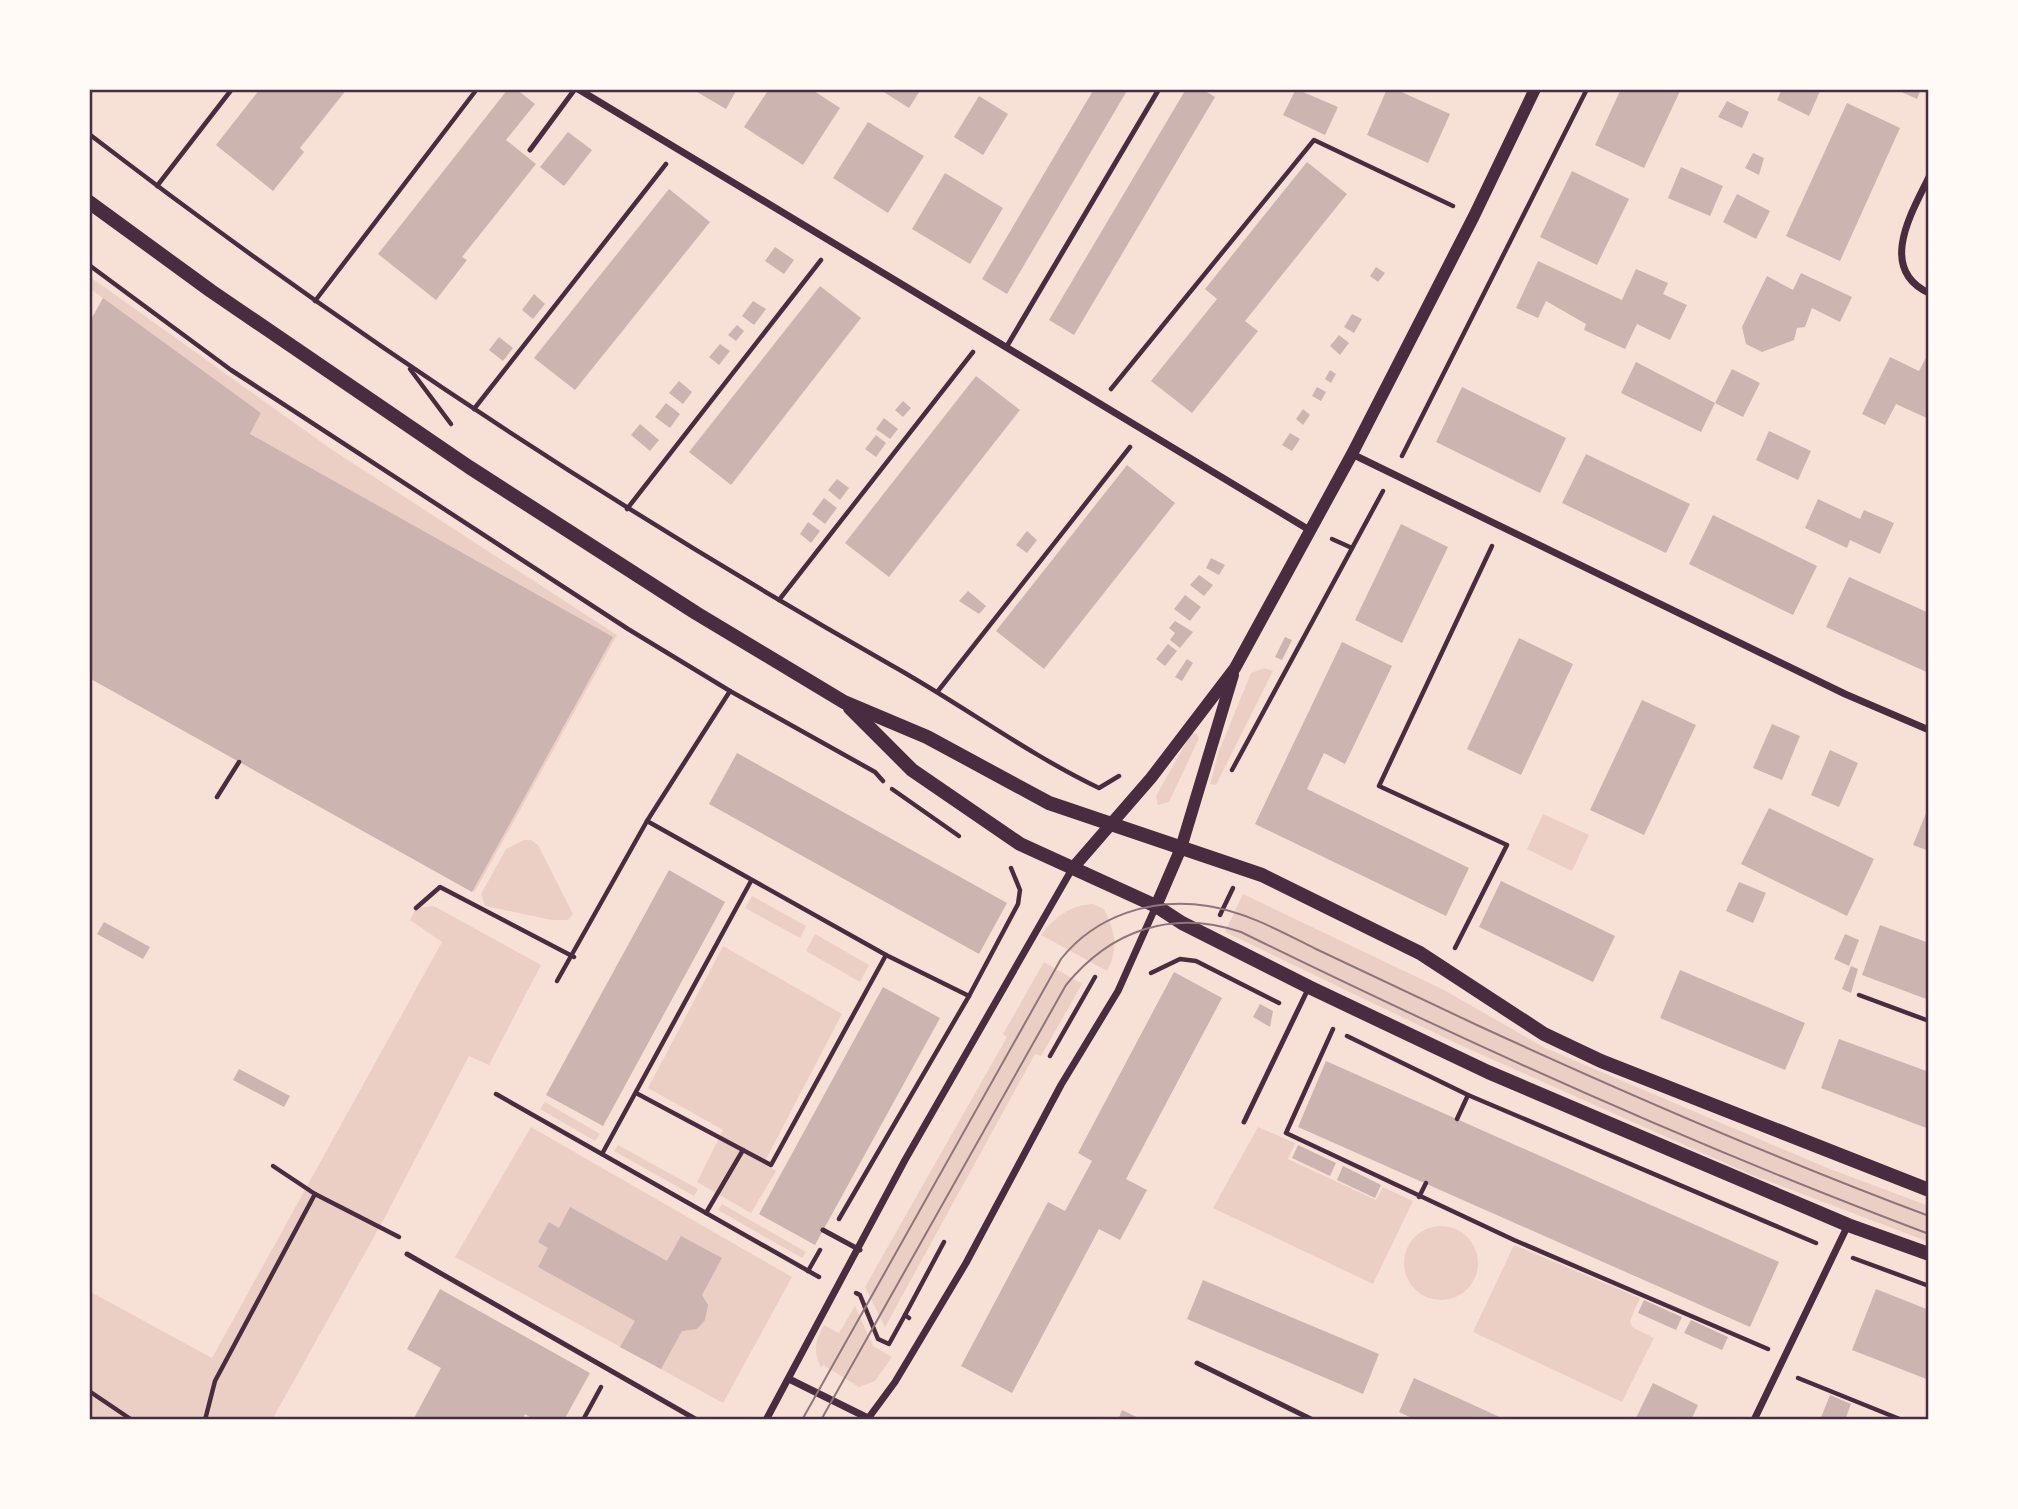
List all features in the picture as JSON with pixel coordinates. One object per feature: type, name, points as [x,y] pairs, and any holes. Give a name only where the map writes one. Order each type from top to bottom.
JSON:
[{"type":"main road","points":[[89,202],[298,352],[469,467],[696,613],[844,702],[926,737],[1049,803],[1111,826],[1243,867],[1420,953],[1555,1040],[1929,1190]]},
{"type":"main road","points":[[844,702],[912,770],[958,805],[1020,844],[1156,906],[1209,937],[1488,1072],[1848,1225],[1929,1254]]},
{"type":"street","points":[[577,89],[832,245],[987,334],[1312,531]]},
{"type":"street","points":[[766,1420],[860,1250],[905,1160],[1072,869],[1151,778],[1235,668],[1352,454],[1475,216],[1535,89]]},
{"type":"street","points":[[1929,177],[1902,235],[1900,251],[1911,280],[1919,289],[1929,293]]},
{"type":"street","points":[[1352,454],[1845,695],[1929,730]]},
{"type":"street","points":[[789,1379],[870,1419],[895,1382],[966,1263],[1061,1085],[1118,991],[1181,848],[1235,668]]},
{"type":"street","points":[[1754,1420],[1848,1225]]},
{"type":"lane","points":[[530,150],[577,89]]},
{"type":"lane","points":[[1007,346],[1159,89]]},
{"type":"lane","points":[[1244,1122],[1309,987]]},
{"type":"lane","points":[[823,1230],[860,1250]]},
{"type":"lane","points":[[407,1254],[697,1420]]},
{"type":"lane","points":[[1197,1363],[1313,1420]]},
{"type":"path","points":[[157,186],[232,89]]},
{"type":"path","points":[[315,301],[477,89]]},
{"type":"path","points":[[1229,774],[1392,474],[1587,89]]},
{"type":"path","points":[[89,134],[407,366],[627,509],[938,691],[1060,769],[1099,788],[1129,770],[1151,778]]},
{"type":"path","points":[[1100,403],[1314,140],[1475,216]]},
{"type":"path","points":[[474,410],[677,149]]},
{"type":"path","points":[[627,509],[832,245]]},
{"type":"path","points":[[89,265],[231,370],[730,691],[875,772]]},
{"type":"path","points":[[779,600],[987,334]]},
{"type":"path","points":[[407,366],[449,420],[469,467]]},
{"type":"path","points":[[938,691],[1143,430]]},
{"type":"path","points":[[1455,949],[1507,845],[1380,786],[1501,527]]},
{"type":"path","points":[[557,981],[574,957],[647,821],[730,691]]},
{"type":"path","points":[[217,797],[239,762]]},
{"type":"path","points":[[647,821],[886,955],[969,996]]},
{"type":"path","points":[[808,1270],[969,996],[1018,904],[1020,890],[1017,877],[1009,864]]},
{"type":"path","points":[[1196,961],[1243,867]]},
{"type":"path","points":[[602,1154],[751,881]]},
{"type":"path","points":[[416,908],[440,887],[574,957]]},
{"type":"path","points":[[636,1093],[771,1166],[886,955]]},
{"type":"path","points":[[1048,1060],[1095,977]]},
{"type":"path","points":[[1859,995],[1929,1021]]},
{"type":"path","points":[[1333,1029],[1286,1133],[1419,1197],[1784,1356]]},
{"type":"path","points":[[496,1094],[838,1288]]},
{"type":"path","points":[[1457,1119],[1468,1095]]},
{"type":"path","points":[[706,1213],[743,1150]]},
{"type":"path","points":[[273,1166],[315,1194],[399,1237],[407,1254]]},
{"type":"path","points":[[1419,1197],[1426,1183]]},
{"type":"path","points":[[205,1420],[215,1381],[315,1194]]},
{"type":"path","points":[[856,1293],[860,1295],[878,1339],[888,1344],[905,1315]]},
{"type":"path","points":[[583,1420],[610,1370]]},
{"type":"path","points":[[1799,1379],[1902,1420]]},
{"type":"path","points":[[89,1391],[132,1420]]},
{"type":"shaded area","points":[[89,276],[331,449],[617,635],[474,893],[250,434],[261,413],[89,288]]},
{"type":"shaded area","points":[[1265,668],[1273,671],[1216,785],[1210,784],[1219,751],[1251,673]]},
{"type":"shaded area","points":[[1196,733],[1199,738],[1169,802],[1158,805],[1156,796],[1191,734]]},
{"type":"shaded area","points":[[1543,814],[1589,835],[1572,871],[1527,849]]},
{"type":"shaded area","points":[[524,840],[531,840],[538,845],[573,914],[568,920],[552,920],[485,906],[481,894],[506,849]]},
{"type":"shaded area","points":[[1243,894],[1444,990],[1545,1048],[1825,1167],[1929,1206],[1929,1242],[1752,1175],[1460,1045],[1225,932]]},
{"type":"shaded area","points":[[752,896],[806,926],[800,938],[745,908]]},
{"type":"shaded area","points":[[1093,904],[1104,909],[1113,933],[1113,955],[1107,971],[1041,935],[1064,913]]},
{"type":"shaded area","points":[[434,906],[541,965],[489,1065],[469,1056],[384,1219],[272,1420],[89,1420],[89,1291],[212,1358],[442,942],[410,920],[416,908]]},
{"type":"shaded area","points":[[815,934],[869,965],[860,982],[806,951]]},
{"type":"shaded area","points":[[723,946],[842,1014],[764,1163],[776,1171],[751,1213],[697,1182],[723,1130],[648,1088]]},
{"type":"shaded area","points":[[1044,962],[1082,984],[1041,1056],[1035,1054],[885,1327],[865,1287],[1007,1037],[1003,1034]]},
{"type":"shaded area","points":[[545,1102],[600,1134],[595,1141],[540,1109]]},
{"type":"shaded area","points":[[531,1127],[792,1277],[723,1403],[455,1257]]},
{"type":"shaded area","points":[[1258,1127],[1295,1143],[1288,1159],[1376,1200],[1383,1187],[1413,1201],[1373,1284],[1213,1208]]},
{"type":"shaded area","points":[[618,1145],[698,1189],[694,1196],[614,1151]]},
{"type":"shaded area","points":[[722,1204],[806,1252],[802,1258],[718,1210]]},
{"type":"shaded area","points":[[1434,1226],[1448,1226],[1462,1232],[1472,1242],[1478,1263],[1472,1284],[1462,1294],[1448,1300],[1434,1300],[1420,1294],[1410,1284],[1404,1270],[1404,1256],[1410,1242],[1420,1232]]},
{"type":"shaded area","points":[[1514,1245],[1640,1298],[1630,1321],[1632,1327],[1654,1338],[1622,1402],[1473,1332]]},
{"type":"shaded area","points":[[855,1306],[873,1346],[892,1357],[875,1381],[859,1387],[823,1365],[821,1368],[816,1351],[824,1325],[839,1333]]},
{"type":"building","points":[[260,89],[347,89],[300,148],[304,152],[273,191],[216,145]]},
{"type":"building","points":[[508,89],[516,89],[535,104],[506,140],[536,164],[462,257],[467,260],[436,300],[378,254]]},
{"type":"building","points":[[692,89],[737,89],[726,109]]},
{"type":"building","points":[[769,89],[811,89],[840,108],[803,165],[744,127]]},
{"type":"building","points":[[879,89],[921,89],[909,108]]},
{"type":"building","points":[[1094,89],[1128,89],[1007,294],[982,279]]},
{"type":"building","points":[[1186,89],[1202,89],[1215,97],[1074,335],[1049,320]]},
{"type":"building","points":[[1296,89],[1338,107],[1325,135],[1283,115]]},
{"type":"building","points":[[1387,89],[1395,89],[1450,114],[1428,163],[1367,135]]},
{"type":"building","points":[[1621,89],[1681,89],[1644,168],[1595,145]]},
{"type":"building","points":[[1782,89],[1821,89],[1809,116],[1777,100]]},
{"type":"building","points":[[1895,89],[1921,89],[1917,99]]},
{"type":"building","points":[[979,96],[1008,114],[983,155],[954,137]]},
{"type":"building","points":[[1727,101],[1749,112],[1742,128],[1718,117]]},
{"type":"building","points":[[1847,103],[1900,128],[1840,261],[1786,236]]},
{"type":"building","points":[[868,122],[924,156],[888,213],[833,178]]},
{"type":"building","points":[[568,132],[592,150],[564,186],[540,167]]},
{"type":"building","points":[[1753,153],[1764,158],[1759,175],[1745,168]]},
{"type":"building","points":[[1307,162],[1347,194],[1245,321],[1258,331],[1192,413],[1151,381],[1217,299],[1205,289]]},
{"type":"building","points":[[1681,167],[1723,186],[1710,216],[1668,198]]},
{"type":"building","points":[[1572,171],[1629,199],[1597,265],[1540,237]]},
{"type":"building","points":[[945,173],[1003,208],[970,264],[912,229]]},
{"type":"building","points":[[669,189],[710,222],[575,390],[534,358]]},
{"type":"building","points":[[1737,194],[1770,211],[1756,239],[1723,222]]},
{"type":"building","points":[[775,247],[794,260],[784,274],[765,261]]},
{"type":"building","points":[[1538,261],[1622,300],[1636,269],[1668,283],[1663,294],[1687,305],[1670,340],[1637,324],[1625,349],[1584,330],[1586,324],[1546,301],[1538,318],[1516,308]]},
{"type":"building","points":[[1376,267],[1385,273],[1378,282],[1370,276]]},
{"type":"building","points":[[1801,273],[1852,297],[1840,322],[1812,308],[1805,327],[1797,328],[1794,340],[1762,352],[1746,344],[1742,327],[1767,276],[1793,290]]},
{"type":"building","points":[[820,286],[861,318],[731,485],[689,452]]},
{"type":"building","points":[[534,294],[545,304],[533,319],[522,310]]},
{"type":"building","points":[[103,298],[261,413],[250,434],[613,637],[472,892],[89,678],[89,323]]},
{"type":"building","points":[[753,301],[766,309],[754,325],[742,316]]},
{"type":"building","points":[[1352,314],[1362,319],[1354,333],[1344,327]]},
{"type":"building","points":[[737,325],[744,331],[736,341],[728,335]]},
{"type":"building","points":[[1339,335],[1349,343],[1340,355],[1330,346]]},
{"type":"building","points":[[499,337],[513,348],[503,361],[489,350]]},
{"type":"building","points":[[720,344],[730,351],[719,365],[709,357]]},
{"type":"building","points":[[1929,352],[1929,419],[1896,404],[1885,425],[1862,414],[1890,357],[1919,371]]},
{"type":"building","points":[[1636,362],[1715,403],[1701,432],[1621,393]]},
{"type":"building","points":[[1732,369],[1760,383],[1743,417],[1715,403]]},
{"type":"building","points":[[1330,370],[1336,374],[1331,383],[1325,379]]},
{"type":"building","points":[[976,376],[1020,410],[889,577],[845,543]]},
{"type":"building","points":[[679,381],[692,392],[683,404],[669,393]]},
{"type":"building","points":[[1317,387],[1326,392],[1321,401],[1312,396]]},
{"type":"building","points":[[1462,387],[1566,438],[1540,493],[1436,442]]},
{"type":"building","points":[[903,401],[911,408],[903,417],[895,410]]},
{"type":"building","points":[[666,403],[680,414],[670,428],[655,417]]},
{"type":"building","points":[[1303,409],[1310,415],[1303,425],[1296,419]]},
{"type":"building","points":[[884,418],[898,429],[890,439],[876,429]]},
{"type":"building","points":[[640,424],[659,440],[650,451],[631,435]]},
{"type":"building","points":[[1769,431],[1811,451],[1798,480],[1756,460]]},
{"type":"building","points":[[1290,433],[1300,439],[1292,451],[1282,445]]},
{"type":"building","points":[[876,435],[886,443],[876,457],[865,449]]},
{"type":"building","points":[[1586,454],[1690,504],[1666,553],[1562,503]]},
{"type":"building","points":[[1127,465],[1175,503],[1044,669],[996,631]]},
{"type":"building","points":[[837,479],[849,488],[840,500],[828,490]]},
{"type":"building","points":[[824,498],[837,508],[825,524],[812,514]]},
{"type":"building","points":[[1818,499],[1860,519],[1864,510],[1894,523],[1880,554],[1850,540],[1847,548],[1805,528]]},
{"type":"building","points":[[1713,515],[1817,566],[1793,615],[1689,564]]},
{"type":"building","points":[[808,522],[820,531],[811,543],[800,534]]},
{"type":"building","points":[[1401,524],[1448,547],[1402,643],[1355,620]]},
{"type":"building","points":[[1027,531],[1037,540],[1027,553],[1016,545]]},
{"type":"building","points":[[1211,558],[1225,565],[1219,575],[1206,568]]},
{"type":"building","points":[[1199,575],[1213,585],[1204,596],[1190,585]]},
{"type":"building","points":[[1849,577],[1929,613],[1929,673],[1826,627]]},
{"type":"building","points":[[968,591],[986,606],[979,614],[959,601]]},
{"type":"building","points":[[1185,595],[1201,607],[1190,621],[1174,609]]},
{"type":"building","points":[[1175,621],[1193,632],[1180,648],[1170,640],[1175,633],[1169,628]]},
{"type":"building","points":[[1285,637],[1292,640],[1282,660],[1275,657]]},
{"type":"building","points":[[1519,638],[1573,664],[1521,775],[1467,749]]},
{"type":"building","points":[[1342,642],[1392,666],[1345,764],[1324,753],[1307,789],[1469,868],[1446,916],[1255,824]]},
{"type":"building","points":[[1168,644],[1177,651],[1165,666],[1156,659]]},
{"type":"building","points":[[1187,659],[1193,663],[1182,681],[1175,677]]},
{"type":"building","points":[[1642,700],[1696,725],[1644,835],[1590,810]]},
{"type":"building","points":[[1772,724],[1800,736],[1782,780],[1753,768]]},
{"type":"building","points":[[1830,750],[1858,763],[1839,807],[1811,795]]},
{"type":"building","points":[[737,753],[1007,903],[979,954],[709,804]]},
{"type":"building","points":[[1929,806],[1929,851],[1913,845]]},
{"type":"building","points":[[1769,808],[1874,859],[1847,916],[1741,864]]},
{"type":"building","points":[[669,870],[725,902],[603,1126],[546,1095]]},
{"type":"building","points":[[1501,881],[1615,936],[1593,982],[1479,927]]},
{"type":"building","points":[[1739,882],[1766,893],[1753,923],[1726,911]]},
{"type":"building","points":[[104,922],[150,947],[143,959],[97,934]]},
{"type":"building","points":[[1880,925],[1929,943],[1929,1000],[1862,975]]},
{"type":"building","points":[[1845,934],[1859,940],[1849,966],[1834,959]]},
{"type":"building","points":[[1851,966],[1858,969],[1851,993],[1842,989]]},
{"type":"building","points":[[1680,970],[1805,1023],[1785,1070],[1660,1018]]},
{"type":"building","points":[[1174,972],[1222,998],[1126,1179],[1147,1190],[1120,1240],[1099,1229],[1012,1393],[961,1366],[1048,1202],[1065,1211],[1092,1161],[1078,1153]]},
{"type":"building","points":[[883,987],[940,1018],[815,1245],[759,1214]]},
{"type":"building","points":[[1260,1004],[1273,1011],[1270,1027],[1253,1017]]},
{"type":"building","points":[[1839,1039],[1929,1072],[1929,1129],[1821,1088]]},
{"type":"building","points":[[1326,1061],[1779,1262],[1750,1327],[1298,1127]]},
{"type":"building","points":[[239,1069],[290,1096],[284,1107],[233,1080]]},
{"type":"building","points":[[1298,1145],[1336,1163],[1330,1176],[1292,1158]]},
{"type":"building","points":[[1343,1166],[1381,1185],[1375,1198],[1337,1180]]},
{"type":"building","points":[[570,1207],[667,1261],[681,1236],[722,1258],[702,1295],[708,1305],[705,1320],[697,1329],[682,1331],[661,1369],[620,1347],[635,1321],[538,1267],[548,1248],[538,1242],[549,1222],[559,1228]]},
{"type":"building","points":[[1203,1280],[1379,1354],[1363,1394],[1187,1319]]},
{"type":"building","points":[[440,1289],[590,1373],[564,1420],[534,1420],[525,1414],[522,1420],[413,1420],[441,1368],[407,1349]]},
{"type":"building","points":[[1876,1289],[1929,1310],[1929,1380],[1852,1350]]},
{"type":"building","points":[[1644,1300],[1682,1317],[1676,1330],[1638,1313]]},
{"type":"building","points":[[1691,1320],[1728,1337],[1722,1350],[1684,1333]]},
{"type":"building","points":[[1414,1378],[1506,1420],[1416,1420],[1399,1412]]},
{"type":"building","points":[[1653,1383],[1698,1405],[1691,1420],[1635,1420]]},
{"type":"building","points":[[1830,1395],[1851,1404],[1845,1420],[1820,1420]]},
{"type":"building","points":[[1122,1410],[1143,1420],[1118,1420]]},
{"type":"tram line","points":[[802,1420],[1061,959],[1091,931],[1108,921],[1147,907],[1167,904],[1208,906],[1250,918],[1646,1101],[1815,1172],[1929,1216]]},
{"type":"tram line","points":[[821,1420],[1066,985],[1103,950],[1144,929],[1167,924],[1216,925],[1241,932],[1410,1013],[1667,1129],[1929,1234]]}]
